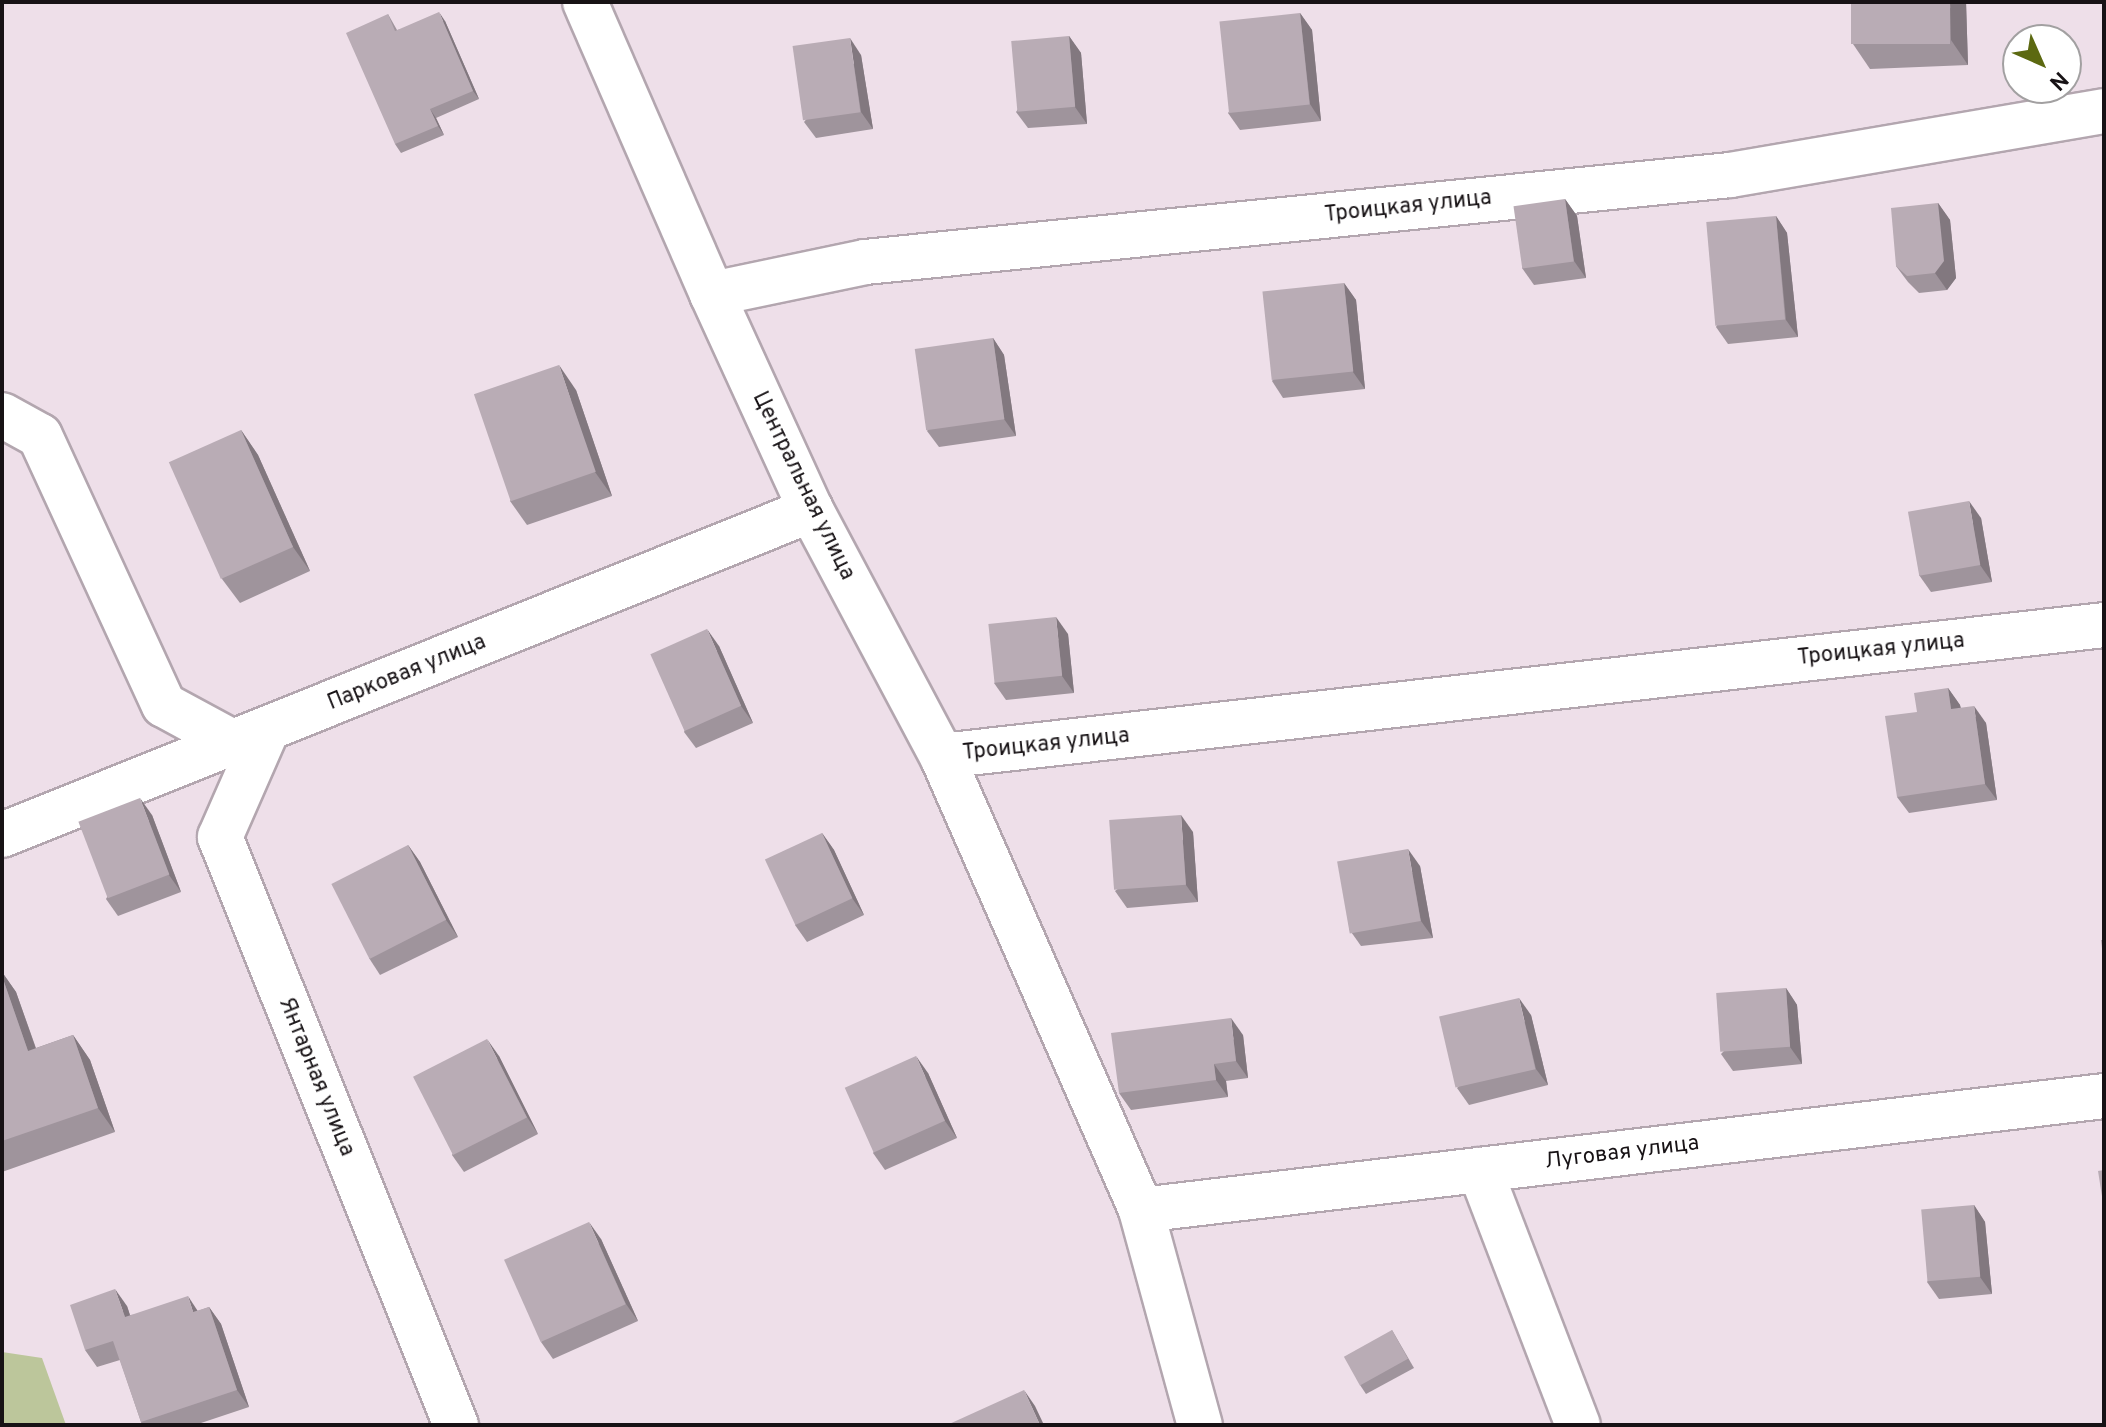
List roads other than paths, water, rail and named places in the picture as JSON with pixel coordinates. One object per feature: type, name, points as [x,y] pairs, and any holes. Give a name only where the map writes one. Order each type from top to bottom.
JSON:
[{"type":"street","name":"Центральная улица","points":[[585,2],[712,294],[811,510],[942,756],[1141,1210],[1200,1425]]},
{"type":"street","name":"Троицкая улица","points":[[712,294],[865,262],[1730,175],[2104,111]]},
{"type":"street","points":[[2,415],[40,436],[164,705],[251,736]]},
{"type":"street","name":"Парковая улица","points":[[2,835],[811,510]]},
{"type":"street","name":"Троицкая улица","points":[[942,756],[2104,625]]},
{"type":"street","name":"Янтарная улица","points":[[251,736],[220,837],[456,1425]]},
{"type":"street","name":"Луговая улица","points":[[1141,1210],[2104,1096]]},
{"type":"street","points":[[1480,1170],[1578,1425]]}]
